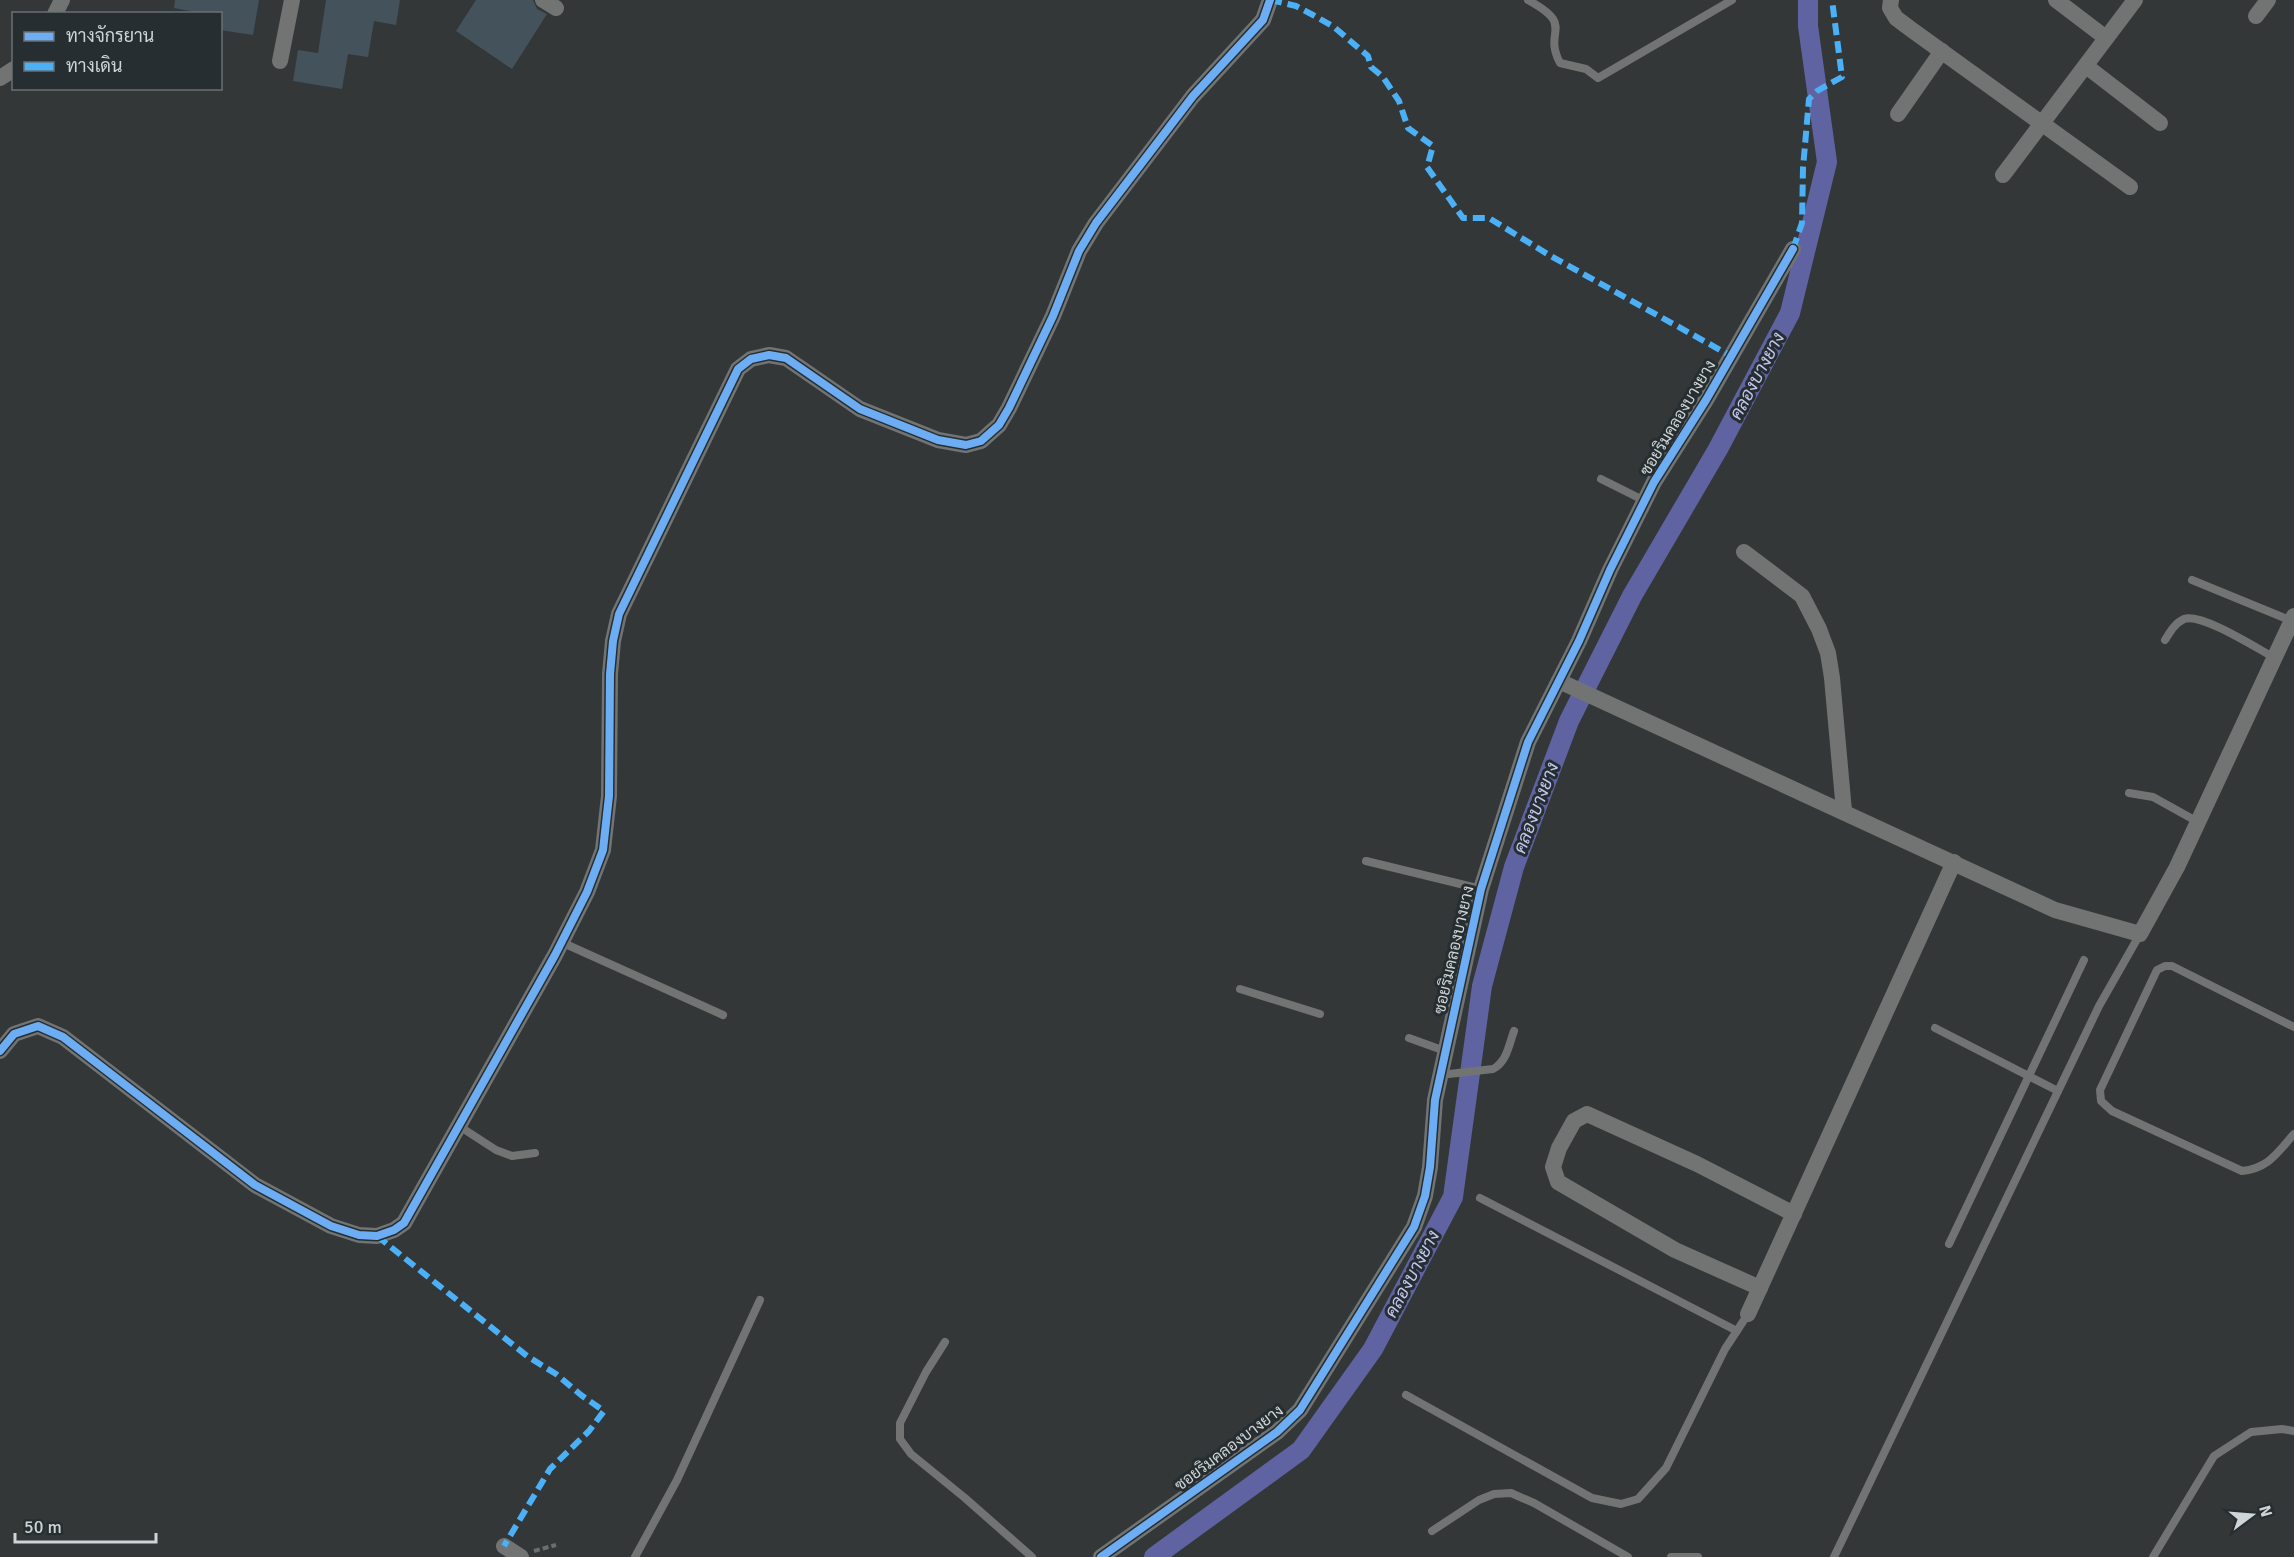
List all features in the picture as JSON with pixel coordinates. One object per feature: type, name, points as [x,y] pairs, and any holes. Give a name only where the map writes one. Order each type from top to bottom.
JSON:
[{"type":"street","points":[[280,62],[292,0]]},
{"type":"street","points":[[0,1051],[14,1034],[38,1026],[63,1037],[255,1185],[332,1226],[359,1235],[377,1236],[394,1230],[404,1222],[587,892],[603,850],[609,796],[610,675],[613,640],[619,614],[738,369],[751,359],[769,355],[786,358],[860,409],[938,440],[966,445],[981,441],[999,425],[1009,408],[1049,326],[1079,251],[1096,223],[1193,96],[1263,20],[1270,0]]},
{"type":"street","points":[[1891,0],[1890,8],[1896,18],[2130,187]]},
{"type":"street","points":[[2056,0],[2106,38]]},
{"type":"street","points":[[2003,175],[2135,0]]},
{"type":"street","points":[[2256,16],[2268,0]]},
{"type":"street","points":[[1898,114],[1942,51]]},
{"type":"street","points":[[2086,66],[2160,123]]},
{"type":"street","name":"ซอยริมคลองบางยาง","points":[[1101,1557],[1277,1432],[1300,1410],[1414,1227],[1425,1196],[1430,1167],[1435,1100],[1481,889],[1528,742],[1564,683],[1610,570],[1645,501],[1793,249]]},
{"type":"street","points":[[1744,552],[1802,596],[1819,629],[1828,653],[1832,678],[1844,811]]},
{"type":"street","points":[[1564,683],[2055,910],[2140,934],[2177,867],[2293,619]]},
{"type":"street","points":[[1748,1314],[1954,862]]},
{"type":"street","points":[[1760,1287],[1675,1250],[1558,1182],[1553,1167],[1559,1148],[1574,1121],[1587,1114],[1697,1164],[1794,1214]]},
{"type":"street","points":[[504,1546],[520,1557]]},
{"type":"lane","points":[[1528,0],[1551,14],[1557,25],[1555,53],[1560,63],[1586,69],[1598,78],[1732,0]]},
{"type":"lane","points":[[1601,478],[1645,501]]},
{"type":"lane","points":[[2192,580],[2293,619]]},
{"type":"lane","points":[[2165,640],[2176,625],[2193,618],[2206,622],[2275,658]]},
{"type":"lane","points":[[2129,793],[2153,797],[2198,822]]},
{"type":"lane","points":[[1366,861],[1481,889]]},
{"type":"lane","points":[[1834,1557],[2099,1006],[2140,934]]},
{"type":"lane","points":[[561,942],[723,1015]]},
{"type":"lane","points":[[1949,1244],[2084,960]]},
{"type":"lane","points":[[2294,1027],[2172,966],[2165,966],[2157,970],[2100,1090],[2101,1101],[2112,1111],[2242,1171],[2257,1169],[2267,1164],[2294,1134]]},
{"type":"lane","points":[[1240,989],[1320,1014]]},
{"type":"lane","points":[[1935,1028],[2058,1091]]},
{"type":"lane","points":[[1440,1075],[1493,1069],[1503,1061],[1514,1030]]},
{"type":"lane","points":[[1409,1038],[1445,1051]]},
{"type":"lane","points":[[459,1126],[496,1150],[512,1156],[535,1153]]},
{"type":"lane","points":[[1480,1198],[1737,1331]]},
{"type":"lane","points":[[635,1557],[676,1480],[760,1300]]},
{"type":"lane","points":[[1406,1395],[1592,1498],[1621,1504],[1638,1499],[1666,1468],[1725,1349],[1748,1314]]},
{"type":"lane","points":[[945,1342],[926,1372],[900,1423],[900,1439],[911,1454],[1032,1557]]},
{"type":"lane","points":[[2153,1557],[2214,1456],[2252,1432],[2282,1429],[2294,1431]]},
{"type":"lane","points":[[1432,1531],[1479,1500],[1494,1494],[1511,1493],[1534,1503],[1628,1557]]},
{"type":"lane","points":[[1671,1557],[1698,1557]]},
{"type":"building","points":[[175,0],[259,0],[253,35],[222,30],[222,12],[195,12],[174,8]]},
{"type":"building","points":[[326,0],[400,0],[396,25],[374,21],[368,57],[348,54],[342,89],[293,81],[298,50],[318,53]]},
{"type":"building","points":[[476,0],[533,0],[537,9],[547,14],[512,69],[456,31]]},
{"type":"waterway","name":"คลองบางยาง","points":[[1154,1557],[1301,1450],[1373,1349],[1453,1197],[1482,986],[1514,867],[1569,721],[1632,596],[1718,449],[1790,313],[1827,162],[1808,26],[1808,0]]},
{"type":"marked path","points":[[1270,0],[1296,6],[1313,15],[1334,27],[1368,56],[1371,67],[1383,77],[1399,101],[1408,128],[1433,146],[1427,167],[1463,218],[1489,218],[1549,255],[1731,356]]},
{"type":"marked path","points":[[1793,249],[1802,223],[1803,168],[1809,99],[1817,91],[1842,77],[1832,0]]},
{"type":"marked path","points":[[377,1236],[527,1356],[556,1374],[604,1411],[589,1431],[550,1469],[504,1546]]},
{"type":"cycle path","points":[[0,1051],[14,1034],[38,1026],[63,1037],[255,1185],[331,1226],[359,1235],[377,1236],[394,1230],[404,1223],[555,955],[587,892],[603,850],[609,796],[610,674],[613,641],[619,614],[738,369],[751,359],[769,355],[786,358],[860,409],[938,440],[966,445],[981,441],[999,425],[1009,408],[1053,316],[1079,251],[1096,223],[1193,96],[1263,20],[1270,0]]},
{"type":"cycle path","points":[[1101,1557],[1277,1432],[1300,1410],[1414,1227],[1425,1196],[1430,1167],[1435,1100],[1481,889],[1528,742],[1579,641],[1610,570],[1654,482],[1706,400],[1793,249]]}]
